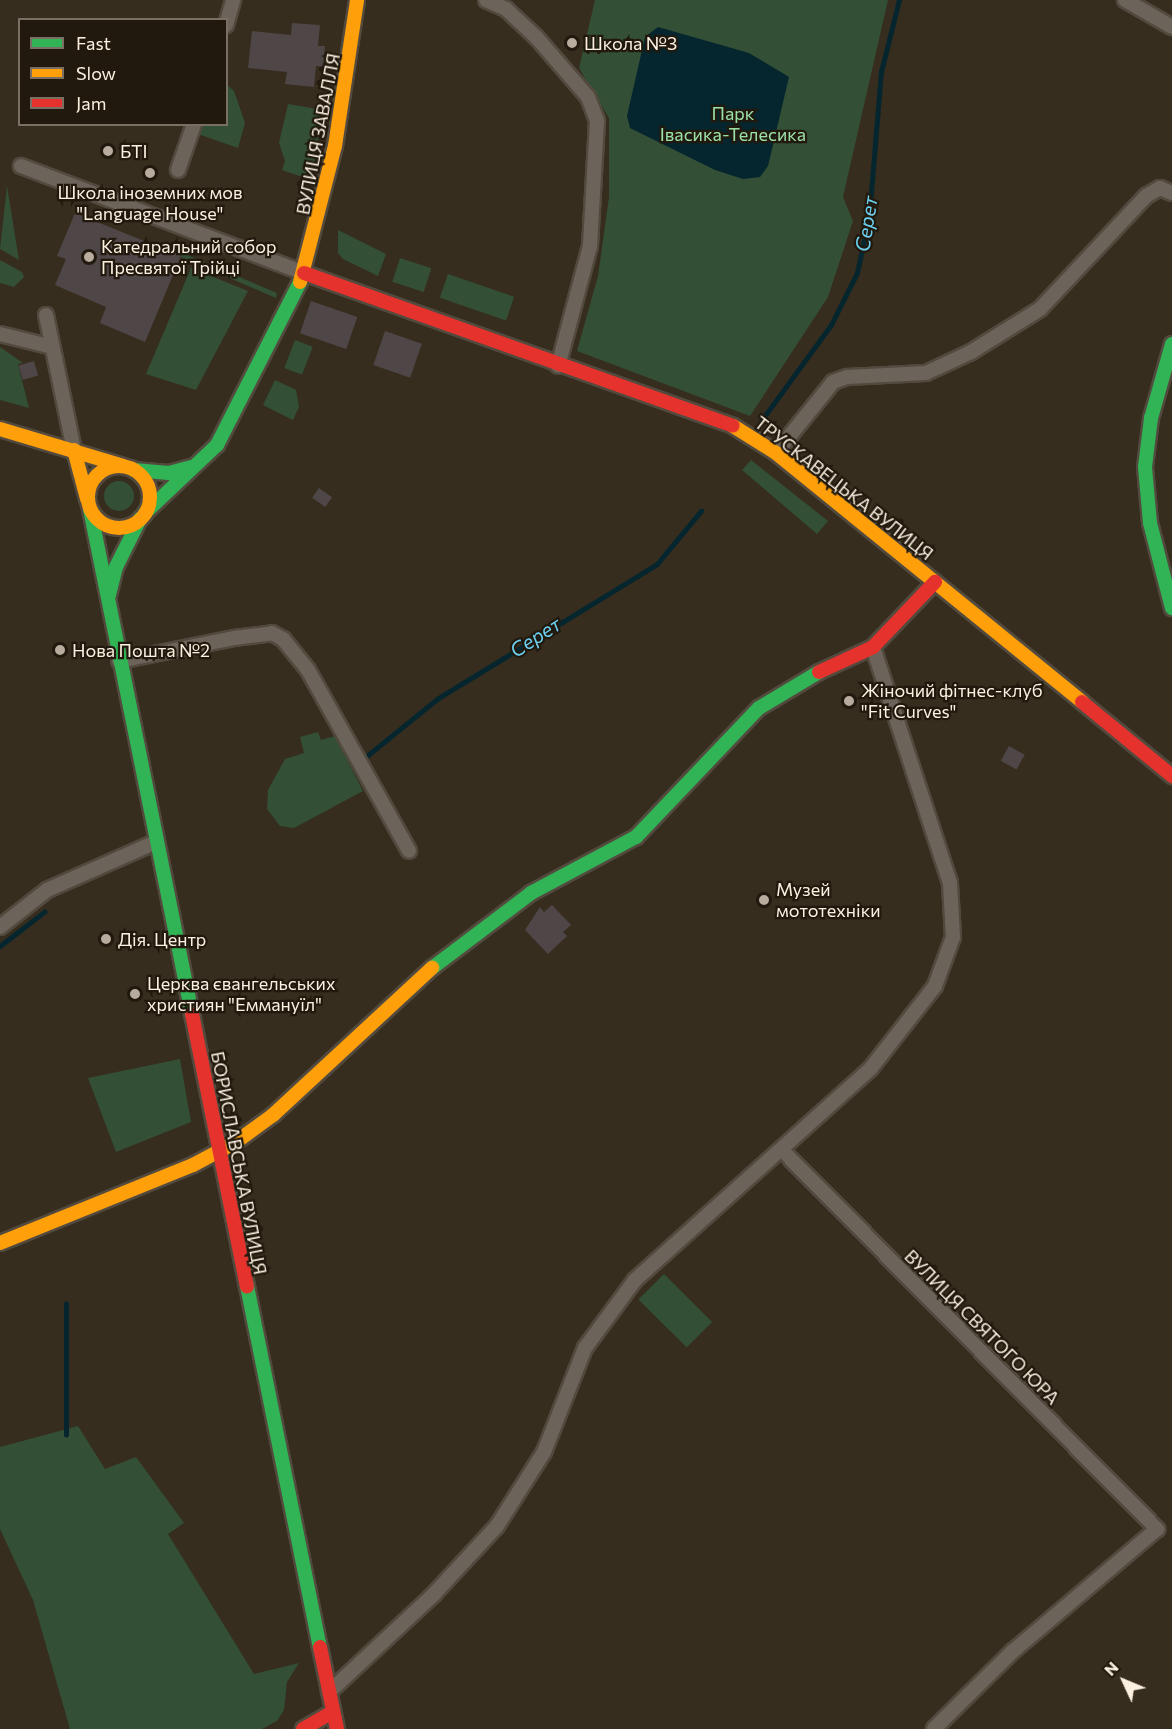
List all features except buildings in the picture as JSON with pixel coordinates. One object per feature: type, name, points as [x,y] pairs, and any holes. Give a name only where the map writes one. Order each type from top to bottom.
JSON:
[{"type":"street","points":[[228,18],[233,0]]},
{"type":"street","name":"ВУЛИЦЯ ЗАВАЛЛЯ","points":[[143,516],[217,445],[239,410],[304,273],[335,146],[357,0]]},
{"type":"street","points":[[486,0],[506,9],[537,38],[588,98],[597,122],[590,246],[558,366]]},
{"type":"street","points":[[1125,0],[1172,27]]},
{"type":"street","points":[[178,170],[193,126]]},
{"type":"street","points":[[21,166],[304,273]]},
{"type":"street","points":[[776,453],[833,382],[847,377],[926,373],[972,352],[1040,309],[1146,196],[1160,188],[1172,193]]},
{"type":"street","name":"ТРУСКАВЕЦЬКА ВУЛИЦЯ","points":[[304,273],[558,366],[741,429],[776,453],[1172,776]]},
{"type":"street","points":[[46,315],[74,450]]},
{"type":"street","points":[[0,334],[52,346]]},
{"type":"street","points":[[1172,344],[1151,418],[1145,467],[1150,523],[1172,608]]},
{"type":"street","points":[[0,429],[132,469],[149,489],[143,516],[128,527],[113,527],[89,506],[96,476],[115,466],[132,469],[169,473],[197,465]]},
{"type":"street","name":"БОРИСЛАВСЬКА ВУЛИЦЯ","points":[[74,450],[89,506],[106,604],[156,842],[217,1154],[337,1729]]},
{"type":"street","name":"БОРИСЛАВСЬКА ВУЛИЦЯ","points":[[106,604],[116,567],[143,516]]},
{"type":"street","points":[[0,1243],[217,1154],[273,1114],[458,944],[531,893],[636,837],[759,708],[806,679],[873,647],[935,582]]},
{"type":"street","points":[[119,661],[234,638],[272,633],[283,639],[309,670],[409,851]]},
{"type":"street","points":[[329,1692],[434,1594],[497,1526],[544,1452],[585,1348],[622,1295],[782,1149],[901,1034],[935,986],[953,937],[950,882],[873,647]]},
{"type":"street","points":[[0,927],[55,886],[156,842]]},
{"type":"street","name":"ВУЛИЦЯ СВЯТОГО ЮРА","points":[[782,1149],[1157,1529],[1013,1651],[934,1729]]},
{"type":"street","points":[[303,1729],[333,1712]]},
{"type":"green space","name":"Парк Івасика-Телесика","points":[[595,0],[888,0],[843,197],[853,221],[828,297],[750,416],[577,351],[598,276],[609,197],[609,118],[579,68]]},
{"type":"green space","points":[[228,86],[234,91],[245,123],[238,148],[198,134],[201,126],[228,126]]},
{"type":"green space","points":[[288,104],[324,110],[311,180],[282,170],[285,161],[279,143]]},
{"type":"green space","points":[[7,186],[19,260],[0,249]]},
{"type":"green space","points":[[338,230],[386,254],[378,276],[343,259],[338,253]]},
{"type":"green space","points":[[170,244],[180,252],[277,293],[276,298],[167,251]]},
{"type":"green space","points":[[400,258],[431,268],[424,292],[392,282]]},
{"type":"green space","points":[[0,260],[22,272],[24,277],[14,287],[0,283]]},
{"type":"green space","points":[[191,268],[248,291],[196,390],[146,374]]},
{"type":"green space","points":[[448,274],[514,297],[506,320],[440,298]]},
{"type":"green space","points":[[295,340],[313,347],[302,375],[284,368]]},
{"type":"green space","points":[[0,347],[23,363],[18,364],[29,408],[0,400]]},
{"type":"green space","points":[[275,380],[296,390],[299,407],[293,420],[263,405]]},
{"type":"green space","points":[[751,460],[828,521],[817,534],[742,470]]},
{"type":"green space","points":[[119,481],[130,485],[134,496],[130,507],[119,511],[108,507],[104,496],[108,485]]},
{"type":"green space","points":[[318,732],[321,740],[335,736],[363,791],[294,828],[280,826],[267,809],[268,790],[285,759],[304,753],[300,737]]},
{"type":"green space","points":[[180,1059],[191,1122],[116,1152],[88,1078]]},
{"type":"green space","points":[[664,1274],[712,1322],[687,1348],[639,1299]]},
{"type":"green space","points":[[78,1426],[105,1469],[136,1457],[184,1523],[168,1534],[254,1674],[299,1663],[287,1682],[284,1710],[277,1721],[262,1729],[70,1729],[33,1600],[0,1529],[0,1447]]},
{"type":"water","points":[[658,27],[749,53],[789,77],[768,166],[760,177],[743,179],[715,170],[630,128],[627,116],[645,37]]},
{"type":"waterway","name":"Серет","points":[[761,421],[831,325],[857,273],[869,217],[881,72],[899,0]]},
{"type":"waterway","name":"Серет","points":[[363,759],[437,699],[657,564],[701,511]]},
{"type":"waterway","name":"Серет","points":[[0,946],[44,912]]},
{"type":"waterway","points":[[66,1304],[66,1435]]},
{"type":"traffic: fast","points":[[145,513],[217,445],[300,282]]},
{"type":"traffic: fast","points":[[1172,344],[1151,418],[1145,467],[1150,523],[1172,608]]},
{"type":"traffic: fast","points":[[134,470],[169,473],[191,467]]},
{"type":"traffic: fast","points":[[90,509],[192,1014]]},
{"type":"traffic: fast","points":[[109,595],[116,567],[140,519]]},
{"type":"traffic: fast","points":[[432,968],[531,893],[636,837],[759,708],[819,672]]},
{"type":"traffic: fast","points":[[247,1286],[320,1647]]},
{"type":"traffic: slow","points":[[300,282],[335,146],[357,0]]},
{"type":"traffic: slow","points":[[733,426],[776,453],[1082,702]]},
{"type":"traffic: slow","points":[[0,429],[123,466]]},
{"type":"traffic: slow","points":[[74,450],[87,499]]},
{"type":"traffic: slow","points":[[119,466],[131,468],[141,475],[148,485],[150,497],[148,509],[141,519],[131,526],[119,528],[107,526],[97,519],[90,509],[88,497],[90,485],[97,475],[107,468],[119,466]]},
{"type":"traffic: slow","points":[[0,1243],[193,1165],[236,1142],[273,1115],[432,968]]},
{"type":"traffic: jam","points":[[304,273],[733,426]]},
{"type":"traffic: jam","points":[[819,672],[873,647],[935,582]]},
{"type":"traffic: jam","points":[[1082,702],[1172,776]]},
{"type":"traffic: jam","points":[[192,1014],[247,1286]]},
{"type":"traffic: jam","points":[[320,1647],[337,1729]]},
{"type":"traffic: jam","points":[[303,1729],[333,1712]]},
{"type":"place","name":"Школа №3","points":[[572,43]]},
{"type":"place","name":"БТІ","points":[[108,151]]},
{"type":"place","name":"Школа іноземних мов \"Language House\"","points":[[150,173]]},
{"type":"place","name":"Катедральний собор Пресвятої Трійці","points":[[89,257]]},
{"type":"place","name":"Нова Пошта №2","points":[[60,650]]},
{"type":"place","name":"Жіночий фітнес-клуб \"Fit Curves\"","points":[[849,701]]},
{"type":"place","name":"Музей мототехніки","points":[[764,900]]},
{"type":"place","name":"Дія. Центр","points":[[106,939]]},
{"type":"place","name":"Церква євангельських християн \"Еммануїл\"","points":[[135,994]]}]
